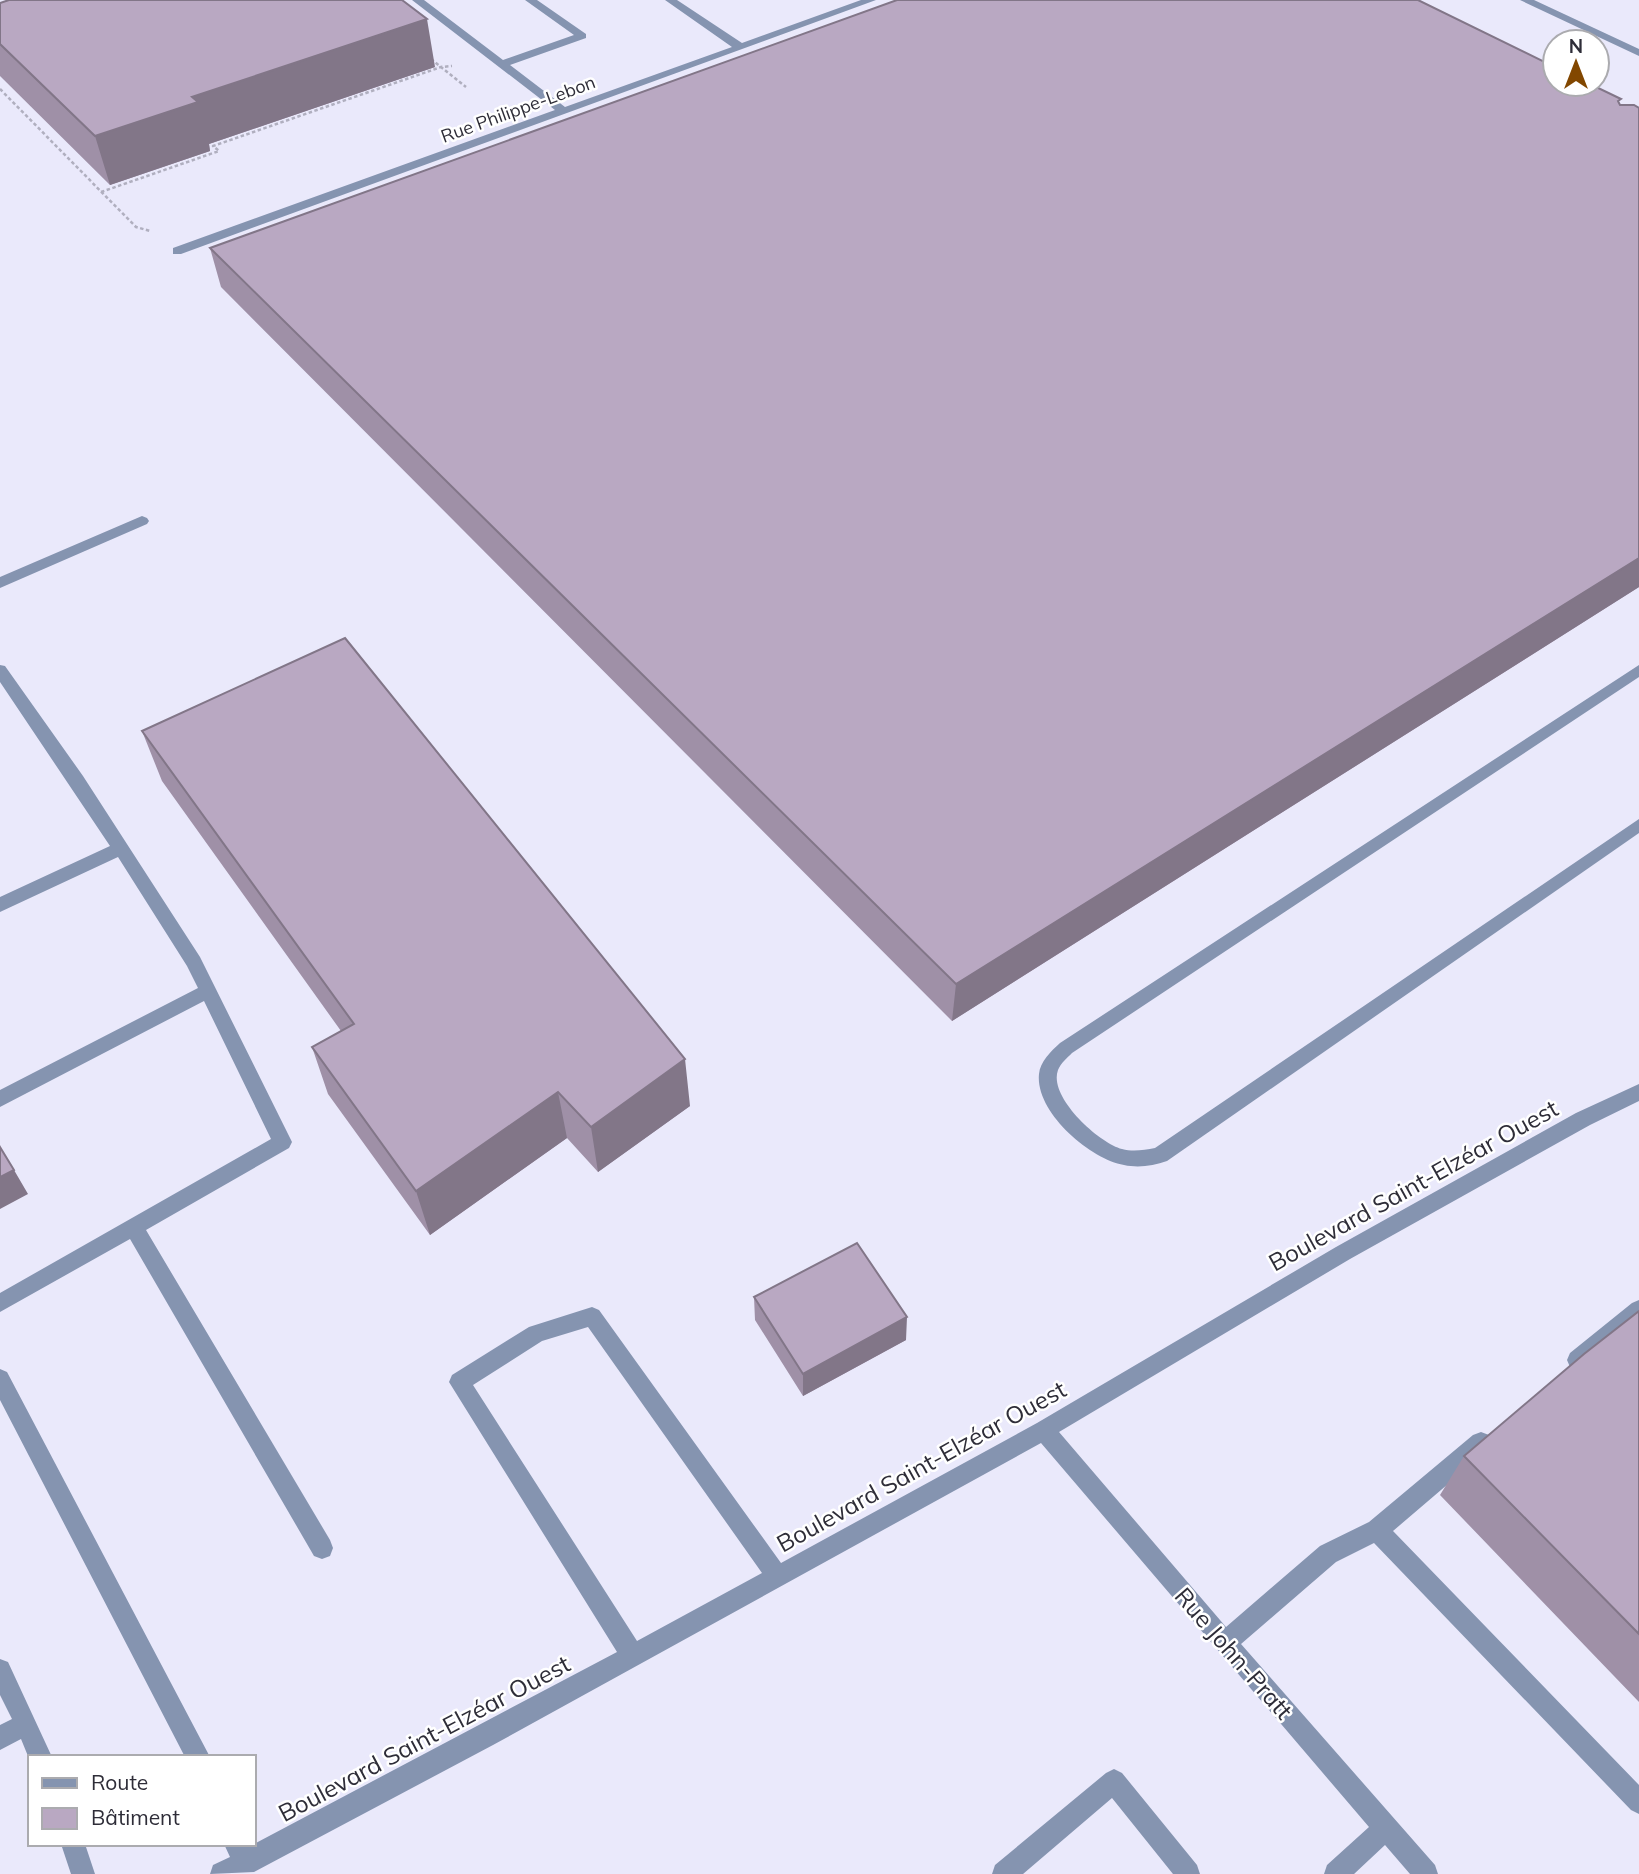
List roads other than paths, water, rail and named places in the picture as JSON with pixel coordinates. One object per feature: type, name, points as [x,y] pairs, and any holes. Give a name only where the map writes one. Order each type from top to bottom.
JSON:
[{"type":"street","points":[[417,0],[563,111]]},
{"type":"street","points":[[502,64],[582,36],[530,0]]},
{"type":"street","points":[[670,0],[740,47]]},
{"type":"street","name":"Rue Philippe-Lebon","points":[[177,251],[871,0]]},
{"type":"street","points":[[1525,0],[1639,53]]},
{"type":"street","points":[[0,583],[142,521]]},
{"type":"street","points":[[0,670],[77,779],[194,962],[282,1142],[0,1303]]},
{"type":"street","points":[[1639,670],[1066,1048],[1051,1065],[1048,1076],[1052,1097],[1084,1135],[1106,1152],[1134,1159],[1160,1155],[1639,825]]},
{"type":"street","points":[[0,905],[121,848]]},
{"type":"street","points":[[0,1099],[208,991]]},
{"type":"street","name":"Boulevard Saint-Elzéar Ouest","points":[[222,1874],[241,1854],[634,1656],[1044,1430],[1343,1252],[1571,1126],[1639,1092]]},
{"type":"street","points":[[134,1227],[322,1548]]},
{"type":"street","points":[[1566,1370],[1639,1308]]},
{"type":"street","points":[[634,1656],[459,1382],[536,1334],[592,1316],[777,1576]]},
{"type":"street","points":[[0,1379],[197,1755]]},
{"type":"street","name":"Rue John-Pratt","points":[[1044,1430],[1426,1874]]},
{"type":"street","points":[[1225,1643],[1328,1554],[1377,1530],[1492,1432]]},
{"type":"street","points":[[1377,1530],[1639,1802]]},
{"type":"street","points":[[0,1670],[39,1755]]},
{"type":"street","points":[[0,1738],[26,1724]]},
{"type":"street","points":[[1003,1874],[1114,1781],[1188,1874]]},
{"type":"street","points":[[1336,1874],[1386,1828]]},
{"type":"street","points":[[74,1846],[83,1874]]}]
